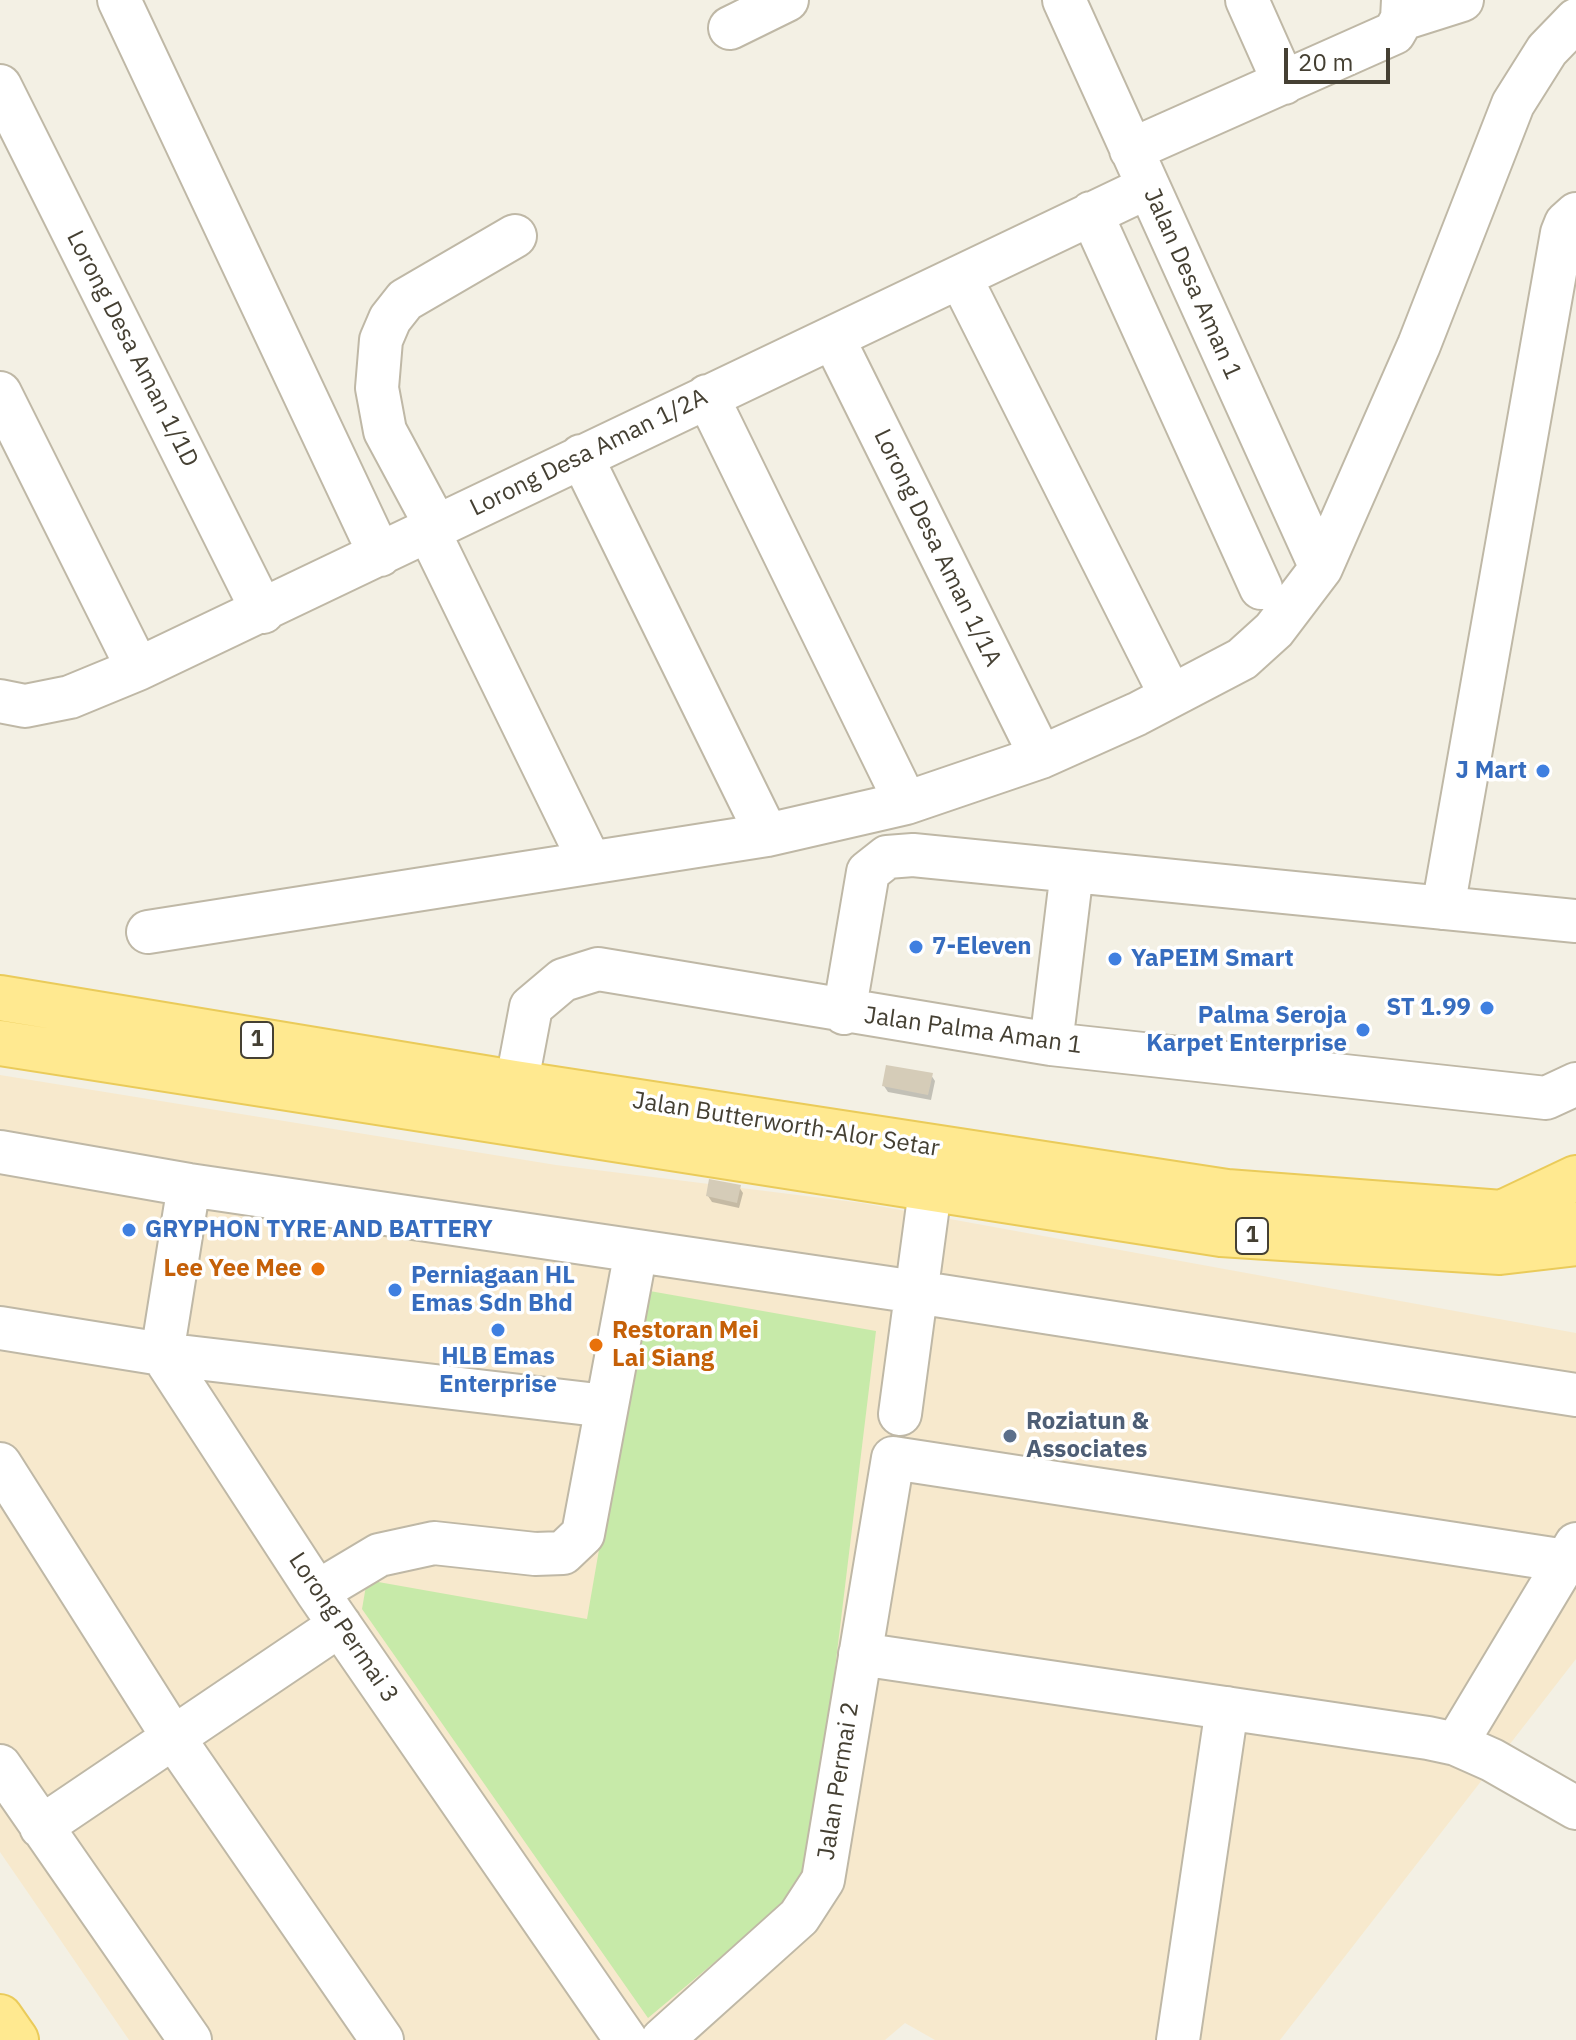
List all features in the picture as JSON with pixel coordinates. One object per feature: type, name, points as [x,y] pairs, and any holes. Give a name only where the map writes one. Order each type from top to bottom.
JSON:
[{"type":"main road","name":"Jalan Butterworth-Alor Setar","points":[[0,998],[512,1103]]},
{"type":"main road","name":"Jalan Butterworth-Alor Setar","points":[[0,1043],[512,1103],[932,1168],[1221,1234],[1500,1252],[1576,1243]]},
{"type":"main road","name":"Jalan Butterworth-Alor Setar","points":[[932,1168],[1502,1213],[1576,1225]]},
{"type":"main road","points":[[1502,1213],[1576,1178]]},
{"type":"main road","points":[[0,2017],[16,2040]]},
{"type":"street","points":[[119,0],[380,555]]},
{"type":"street","points":[[730,28],[787,0]]},
{"type":"street","name":"Jalan Desa Aman 1","points":[[1064,0],[1321,568]]},
{"type":"street","points":[[1247,0],[1284,83]]},
{"type":"street","points":[[1402,9],[1462,0]]},
{"type":"street","name":"Lorong Desa Aman 1/2A","points":[[12,704],[70,697],[138,669],[263,612],[581,456],[1091,213],[1140,168],[1284,83],[1394,33],[1402,9]]},
{"type":"street","points":[[148,932],[767,835],[906,803],[1041,757],[1242,659],[1274,630],[1321,568],[1419,345],[1513,104],[1547,50],[1576,20]]},
{"type":"street","name":"Lorong Desa Aman 1/1D","points":[[0,86],[263,612]]},
{"type":"street","points":[[1091,213],[1261,588]]},
{"type":"street","points":[[1443,908],[1562,233],[1566,223],[1576,214]]},
{"type":"street","points":[[515,236],[405,300],[390,319],[381,340],[377,388],[385,431],[590,862]]},
{"type":"street","points":[[960,277],[1171,696]]},
{"type":"street","name":"Lorong Desa Aman 1/1A","points":[[833,338],[1041,757]]},
{"type":"street","points":[[0,393],[138,669]]},
{"type":"street","points":[[707,396],[906,803]]},
{"type":"street","points":[[581,456],[767,835]]},
{"type":"street","points":[[844,1013],[868,872],[887,857],[913,855],[1576,921]]},
{"type":"street","points":[[1051,1044],[1072,871]]},
{"type":"street","name":"Jalan Palma Aman 1","points":[[512,1103],[531,1007],[563,980],[598,969],[844,1013],[1051,1044],[1561,1091]]},
{"type":"street","points":[[0,1152],[189,1185],[916,1292],[1576,1395]]},
{"type":"street","points":[[900,1414],[932,1168]]},
{"type":"street","points":[[162,1354],[189,1185]]},
{"type":"street","points":[[41,1827],[173,1737],[328,1608],[379,1555],[434,1543],[563,1553],[583,1534],[636,1251]]},
{"type":"street","points":[[0,1328],[162,1354],[606,1406]]},
{"type":"street","name":"Lorong Permai 3","points":[[162,1354],[328,1608],[626,2040]]},
{"type":"street","name":"Jalan Permai 2","points":[[662,2040],[799,1917],[823,1880],[893,1458],[1571,1553]]},
{"type":"street","points":[[0,1464],[173,1737],[382,2040]]},
{"type":"street","points":[[1456,1744],[1571,1553]]},
{"type":"street","points":[[860,1654],[1456,1744],[1576,1808]]},
{"type":"street","points":[[1178,2040],[1227,1708]]},
{"type":"street","points":[[0,1766],[190,2040]]},
{"type":"shaded area","points":[[0,1075],[556,1165],[862,1203],[1576,1333],[1576,1659],[1280,2040],[935,2040],[905,2023],[885,2040],[129,2040],[0,1852]]},
{"type":"green space","points":[[644,1290],[876,1331],[809,1883],[648,2018],[362,1609],[367,1580],[587,1619]]},
{"type":"building","points":[[886,1065],[933,1073],[928,1095],[882,1086]]},
{"type":"building","points":[[709,1179],[741,1185],[737,1203],[706,1196]]},
{"type":"place","name":"J Mart","points":[[1543,771]]},
{"type":"place","name":"7-Eleven","points":[[916,947]]},
{"type":"place","name":"YaPEIM Smart","points":[[1115,959]]},
{"type":"place","name":"ST 1.99","points":[[1487,1008]]},
{"type":"place","name":"Palma Seroja Karpet Enterprise","points":[[1363,1030]]},
{"type":"place","name":"GRYPHON TYRE AND BATTERY","points":[[129,1230]]},
{"type":"place","name":"Lee Yee Mee","points":[[318,1269]]},
{"type":"place","name":"Perniagaan HL Emas Sdn Bhd","points":[[395,1290]]},
{"type":"place","name":"HLB Emas Enterprise","points":[[498,1330]]},
{"type":"place","name":"Restoran Mei Lai Siang","points":[[596,1345]]},
{"type":"place","name":"Roziatun & Associates","points":[[1010,1436]]}]
